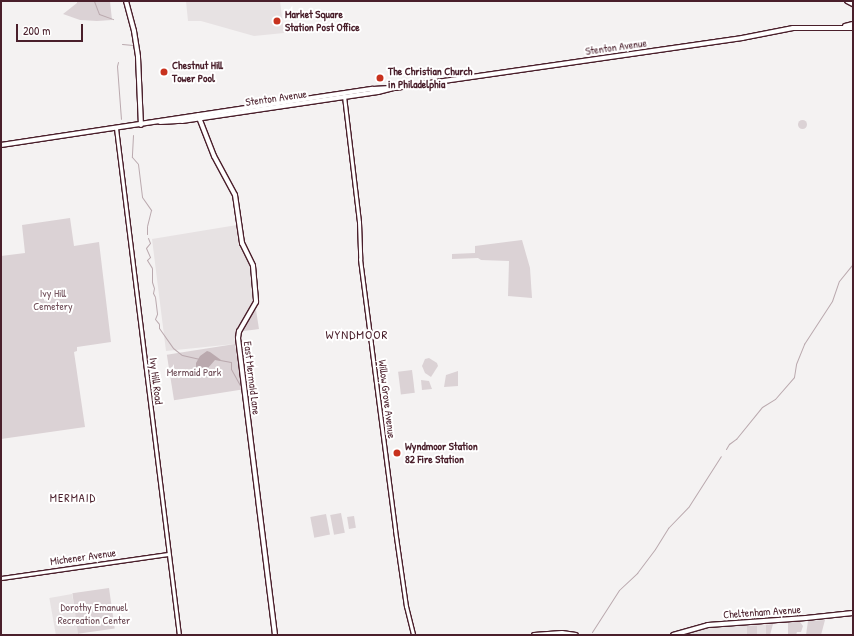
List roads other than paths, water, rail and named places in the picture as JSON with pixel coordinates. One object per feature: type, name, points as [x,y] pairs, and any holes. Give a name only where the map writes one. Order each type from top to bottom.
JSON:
[{"type":"main road","points":[[126,1],[134,31],[138,57],[141,125]]},
{"type":"main road","points":[[847,1],[853,4]]},
{"type":"main road","name":"Stenton Avenue","points":[[840,27],[853,24]]},
{"type":"main road","name":"Stenton Avenue","points":[[1,145],[141,125],[165,120],[390,90],[394,88],[742,38],[793,28],[853,28]]},
{"type":"main road","points":[[140,116],[151,123]]},
{"type":"main road","name":"East Mermaid Lane","points":[[199,116],[214,156],[235,195],[242,243],[253,266],[256,302],[239,331],[238,338],[275,635]]},
{"type":"main road","name":"Cheltenham Avenue","points":[[673,635],[708,625],[853,613]]},
{"type":"main road","points":[[534,635],[562,633],[576,635]]},
{"type":"street","name":"Willow Grove Avenue","points":[[344,95],[359,222],[360,259],[395,530],[406,606],[413,635]]},
{"type":"street","name":"Ivy Hill Road","points":[[116,128],[179,635]]},
{"type":"street","name":"Michener Avenue","points":[[1,578],[168,554]]},
{"type":"waterway","points":[[94,1],[99,14],[113,19]]},
{"type":"waterway","points":[[122,44],[133,45]]},
{"type":"waterway","points":[[118,62],[117,66],[121,119]]},
{"type":"waterway","points":[[133,135],[132,157],[138,164],[142,197],[151,210],[147,226],[147,234]]},
{"type":"waterway","points":[[148,238],[150,243],[146,248],[150,257],[147,260],[152,268],[153,293],[155,297],[157,314],[155,319],[159,324],[159,328],[173,348],[182,355],[199,359]]},
{"type":"waterway","points":[[726,449],[762,407],[775,399],[794,377],[796,364],[804,344],[832,301],[839,281],[853,264]]},
{"type":"waterway","points":[[220,360],[231,362],[231,369],[240,385]]},
{"type":"waterway","points":[[592,632],[619,590],[637,573],[655,549],[668,528],[689,506],[721,456]]},
{"type":"place","name":"Market Square Station Post Office","points":[[277,21]]},
{"type":"place","name":"Chestnut Hill Tower Pool","points":[[164,72]]},
{"type":"place","name":"The Christian Church in Philadelphia","points":[[380,78]]},
{"type":"place","name":"Wyndmoor Station 82 Fire Station","points":[[397,453]]},
{"type":"district","name":"WYNDMOOR","points":[[357,334]]},
{"type":"district","name":"MERMAID","points":[[73,498]]},
{"type":"park label","name":"Ivy Hill Cemetery","points":[[53,300]]},
{"type":"park label","name":"Mermaid Park","points":[[194,372]]},
{"type":"park label","name":"Dorothy Emanuel Recreation Center","points":[[94,614]]}]
